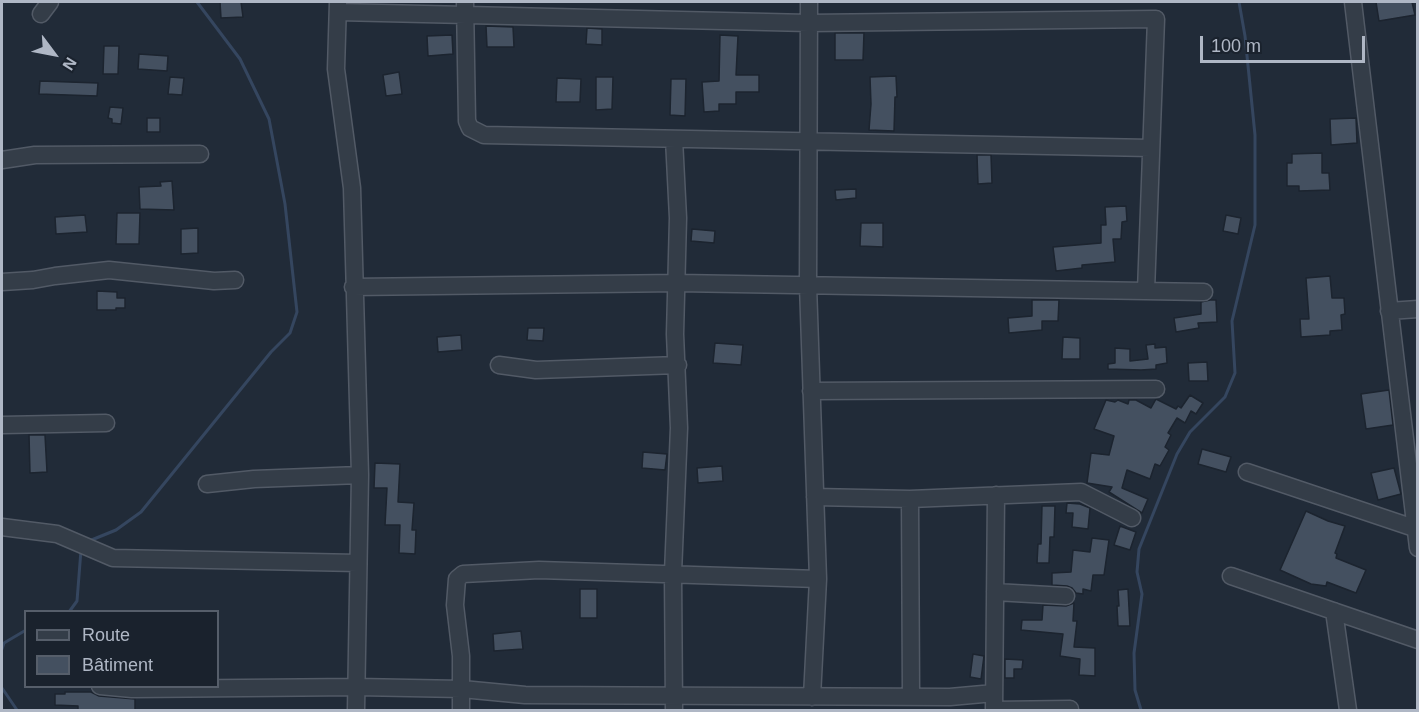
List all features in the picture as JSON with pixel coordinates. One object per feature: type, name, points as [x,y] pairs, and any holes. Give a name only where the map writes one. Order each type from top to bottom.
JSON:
[{"type":"street","points":[[803,701],[818,579],[808,285],[809,2]]},
{"type":"street","points":[[1353,2],[1418,548]]},
{"type":"street","points":[[356,711],[360,475],[352,188],[336,69],[338,7],[465,8],[809,23],[1156,19],[1146,291]]},
{"type":"street","points":[[465,8],[467,121],[470,128],[484,135],[1151,148]]},
{"type":"street","points":[[674,139],[678,218],[675,334],[678,365],[679,439],[673,573],[675,704]]},
{"type":"street","points":[[2,160],[34,154],[200,154]]},
{"type":"street","points":[[2,282],[109,270],[235,280]]},
{"type":"street","points":[[353,287],[678,283],[1204,292]]},
{"type":"street","points":[[1389,311],[1418,309]]},
{"type":"street","points":[[499,365],[536,370],[678,365]]},
{"type":"street","points":[[811,391],[1156,389]]},
{"type":"street","points":[[2,425],[106,423]]},
{"type":"street","points":[[1247,472],[1414,528]]},
{"type":"street","points":[[207,484],[254,479],[360,475]]},
{"type":"street","points":[[815,497],[910,499],[1081,492],[1132,518]]},
{"type":"street","points":[[996,495],[994,710],[1070,710]]},
{"type":"street","points":[[910,499],[911,696]]},
{"type":"street","points":[[2,527],[57,534],[113,558],[358,563]]},
{"type":"street","points":[[462,711],[461,656],[455,605],[459,575],[539,570],[818,579]]},
{"type":"street","points":[[1231,576],[1418,640]]},
{"type":"street","points":[[995,592],[1066,596]]},
{"type":"street","points":[[1334,611],[1348,711]]},
{"type":"street","points":[[111,688],[132,690],[357,687],[462,690],[525,695],[575,703],[675,704],[911,696],[950,697],[994,693]]},
{"type":"building","points":[[220,2],[241,2],[243,17],[221,18]]},
{"type":"building","points":[[1376,2],[1412,2],[1415,15],[1379,21]]},
{"type":"building","points":[[486,26],[513,27],[514,47],[487,47]]},
{"type":"building","points":[[587,28],[602,29],[602,45],[586,44]]},
{"type":"building","points":[[835,33],[864,33],[863,60],[835,60]]},
{"type":"building","points":[[452,35],[453,54],[428,56],[427,36]]},
{"type":"building","points":[[720,35],[738,36],[736,75],[759,75],[759,92],[736,92],[736,104],[719,104],[719,111],[704,112],[702,82],[719,81]]},
{"type":"building","points":[[104,46],[119,46],[118,74],[103,74]]},
{"type":"building","points":[[139,54],[168,56],[167,71],[138,69]]},
{"type":"building","points":[[399,72],[402,94],[386,96],[383,75]]},
{"type":"building","points":[[896,76],[894,131],[869,130],[870,77]]},
{"type":"building","points":[[170,77],[184,78],[182,95],[168,94]]},
{"type":"building","points":[[596,77],[613,77],[612,109],[596,110]]},
{"type":"building","points":[[557,78],[581,79],[580,102],[556,102]]},
{"type":"building","points":[[671,79],[686,79],[685,116],[670,115]]},
{"type":"building","points":[[40,81],[98,83],[97,96],[39,94]]},
{"type":"building","points":[[110,107],[123,108],[121,124],[112,123],[112,119],[108,118]]},
{"type":"building","points":[[147,118],[160,118],[160,132],[147,132]]},
{"type":"building","points":[[1356,118],[1357,143],[1331,145],[1330,119]]},
{"type":"building","points":[[1322,153],[1322,173],[1329,173],[1330,190],[1299,191],[1299,186],[1287,186],[1287,163],[1292,163],[1292,154]]},
{"type":"building","points":[[977,155],[991,155],[992,183],[978,184]]},
{"type":"building","points":[[172,181],[174,210],[140,209],[139,187],[161,186],[160,182]]},
{"type":"building","points":[[856,189],[856,198],[836,200],[835,190]]},
{"type":"building","points":[[1126,206],[1127,221],[1122,222],[1121,239],[1113,239],[1115,262],[1082,265],[1082,268],[1056,271],[1053,247],[1101,243],[1101,225],[1106,225],[1105,207]]},
{"type":"building","points":[[117,213],[140,213],[139,244],[116,244]]},
{"type":"building","points":[[85,215],[87,232],[56,234],[55,217]]},
{"type":"building","points":[[1226,215],[1241,218],[1238,234],[1223,231]]},
{"type":"building","points":[[861,223],[883,223],[883,247],[860,246]]},
{"type":"building","points":[[198,228],[198,253],[181,254],[181,229]]},
{"type":"building","points":[[692,229],[715,231],[714,243],[691,241]]},
{"type":"building","points":[[1330,276],[1332,298],[1344,298],[1345,314],[1341,315],[1342,330],[1330,331],[1330,335],[1301,337],[1300,319],[1309,319],[1306,278]]},
{"type":"building","points":[[97,291],[117,292],[117,298],[125,298],[125,308],[97,310]]},
{"type":"building","points":[[1032,300],[1059,300],[1058,321],[1042,321],[1042,330],[1009,333],[1008,318],[1032,316]]},
{"type":"building","points":[[1216,300],[1217,322],[1198,323],[1199,328],[1176,332],[1174,318],[1201,314],[1201,302]]},
{"type":"building","points":[[528,328],[544,328],[543,341],[527,340]]},
{"type":"building","points":[[461,335],[462,350],[438,352],[437,337]]},
{"type":"building","points":[[1063,337],[1080,338],[1080,359],[1062,359]]},
{"type":"building","points":[[715,343],[743,345],[741,365],[713,363]]},
{"type":"building","points":[[1155,344],[1155,348],[1166,347],[1167,363],[1156,365],[1156,369],[1108,369],[1108,364],[1115,363],[1115,348],[1130,349],[1130,361],[1148,359],[1146,345]]},
{"type":"building","points":[[1207,362],[1208,381],[1189,381],[1188,363]]},
{"type":"building","points":[[1389,390],[1393,425],[1366,429],[1361,394]]},
{"type":"building","points":[[1190,395],[1203,403],[1196,414],[1191,411],[1185,423],[1177,418],[1168,433],[1171,435],[1165,447],[1169,450],[1160,466],[1155,464],[1150,479],[1127,470],[1122,488],[1148,499],[1142,513],[1109,492],[1112,487],[1087,483],[1091,453],[1109,455],[1114,436],[1094,429],[1106,400],[1115,402],[1118,400],[1128,404],[1129,400],[1136,400],[1151,408],[1156,399],[1176,409],[1178,406],[1181,408]]},
{"type":"building","points":[[29,435],[45,435],[47,472],[30,473]]},
{"type":"building","points":[[1202,449],[1231,457],[1226,472],[1198,464]]},
{"type":"building","points":[[643,452],[667,454],[665,470],[642,468]]},
{"type":"building","points":[[375,463],[400,464],[398,502],[414,503],[412,530],[416,530],[415,554],[399,553],[400,525],[385,525],[387,488],[374,488]]},
{"type":"building","points":[[722,466],[723,481],[698,483],[697,468]]},
{"type":"building","points":[[1394,468],[1401,494],[1378,500],[1371,473]]},
{"type":"building","points":[[1067,503],[1090,508],[1088,529],[1072,527],[1073,513],[1066,513]]},
{"type":"building","points":[[1042,506],[1055,506],[1054,537],[1050,537],[1049,563],[1037,563],[1038,544],[1041,544]]},
{"type":"building","points":[[1306,511],[1345,526],[1335,553],[1336,558],[1366,570],[1356,593],[1327,582],[1326,586],[1311,584],[1280,570]]},
{"type":"building","points":[[1120,526],[1136,532],[1130,550],[1114,545]]},
{"type":"building","points":[[1092,538],[1109,540],[1104,575],[1093,575],[1091,591],[1083,589],[1083,594],[1076,593],[1067,586],[1052,585],[1052,573],[1071,572],[1073,550],[1090,552]]},
{"type":"building","points":[[580,589],[597,589],[597,618],[580,618]]},
{"type":"building","points":[[1128,589],[1130,626],[1118,626],[1118,590]]},
{"type":"building","points":[[1074,603],[1073,621],[1077,621],[1074,647],[1095,648],[1095,676],[1079,675],[1080,659],[1060,656],[1063,634],[1021,630],[1022,620],[1042,620],[1043,605],[1066,606]]},
{"type":"building","points":[[521,631],[523,649],[494,651],[493,634]]},
{"type":"building","points":[[973,654],[984,656],[981,679],[970,677]]},
{"type":"building","points":[[1005,659],[1023,660],[1022,669],[1014,669],[1014,678],[1005,678]]},
{"type":"building","points":[[65,692],[91,692],[99,696],[135,699],[135,711],[78,711],[78,706],[55,705],[55,694],[65,694]]},
{"type":"waterway","points":[[89,541],[116,530],[141,512],[271,352],[290,333],[297,312],[285,204],[269,119],[240,59],[197,2]]},
{"type":"waterway","points":[[1141,710],[1135,690],[1134,653],[1142,594],[1137,572],[1139,549],[1177,454],[1190,432],[1225,397],[1235,373],[1232,321],[1255,225],[1255,135],[1245,36],[1239,2]]},
{"type":"waterway","points":[[70,610],[77,601],[81,550]]},
{"type":"waterway","points":[[2,649],[4,643],[24,631]]},
{"type":"waterway","points":[[2,688],[17,710]]}]
